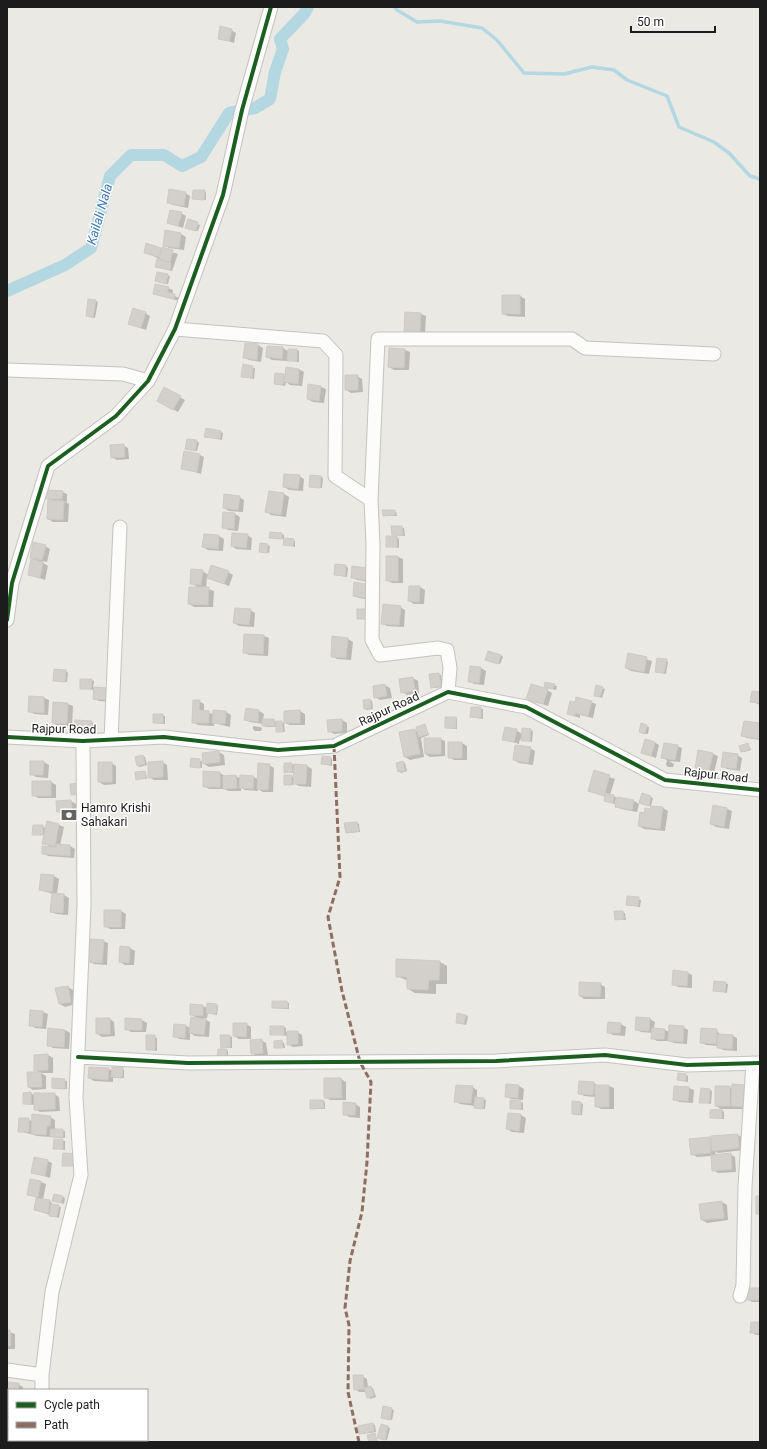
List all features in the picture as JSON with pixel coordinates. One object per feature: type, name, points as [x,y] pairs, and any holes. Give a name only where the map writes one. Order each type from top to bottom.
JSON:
[{"type":"street","points":[[7,620],[9,595],[12,583],[48,466],[116,416],[148,382],[175,329],[223,195],[242,110],[271,7]]},
{"type":"street","points":[[175,329],[322,341],[336,355],[335,476],[371,500]]},
{"type":"street","points":[[448,692],[450,668],[447,650],[438,648],[380,655],[372,640],[373,544],[371,500],[378,339],[572,339],[585,348],[714,354]]},
{"type":"street","points":[[7,370],[123,374],[148,382]]},
{"type":"street","points":[[111,740],[120,527]]},
{"type":"street","name":"Rajpur Road","points":[[7,737],[82,741],[164,737],[278,750],[334,746],[448,692],[526,707],[665,780],[760,790]]},
{"type":"street","points":[[42,1389],[42,1375],[52,1292],[81,1175],[76,1098],[84,904],[82,741]]},
{"type":"street","points":[[78,1057],[196,1063],[496,1061],[605,1055],[687,1065],[756,1063],[745,1186],[743,1285],[740,1296]]},
{"type":"street","points":[[7,1370],[42,1375]]},
{"type":"building","points":[[220,26],[232,29],[229,41],[218,39]]},
{"type":"building","points":[[169,189],[186,192],[184,206],[167,203]]},
{"type":"building","points":[[193,190],[205,190],[204,200],[192,199]]},
{"type":"building","points":[[170,210],[182,212],[178,226],[167,223]]},
{"type":"building","points":[[188,219],[198,222],[196,231],[185,228]]},
{"type":"building","points":[[165,230],[181,233],[179,248],[163,246]]},
{"type":"building","points":[[146,243],[161,248],[159,257],[144,253]]},
{"type":"building","points":[[162,247],[173,250],[170,262],[159,259]]},
{"type":"building","points":[[157,259],[171,263],[170,270],[155,267]]},
{"type":"building","points":[[157,272],[168,274],[166,284],[155,281]]},
{"type":"building","points":[[155,284],[169,287],[167,292],[175,294],[174,299],[153,294]]},
{"type":"building","points":[[502,295],[520,295],[520,314],[502,314]]},
{"type":"building","points":[[88,299],[96,300],[93,317],[86,316]]},
{"type":"building","points":[[133,308],[146,312],[141,328],[128,324]]},
{"type":"building","points":[[405,312],[421,313],[420,332],[404,332]]},
{"type":"building","points":[[245,343],[258,344],[257,360],[243,358]]},
{"type":"building","points":[[267,346],[283,347],[282,359],[266,357]]},
{"type":"building","points":[[389,348],[405,349],[404,368],[388,367]]},
{"type":"building","points":[[288,349],[297,349],[297,361],[287,361]]},
{"type":"building","points":[[243,364],[253,366],[252,378],[241,377]]},
{"type":"building","points":[[286,367],[299,369],[298,384],[284,382]]},
{"type":"building","points":[[275,373],[284,374],[283,385],[274,384]]},
{"type":"building","points":[[345,375],[358,375],[358,390],[345,390]]},
{"type":"building","points":[[308,384],[321,386],[319,401],[307,399]]},
{"type":"building","points":[[164,387],[181,396],[173,410],[157,401]]},
{"type":"building","points":[[206,428],[221,431],[220,439],[204,437]]},
{"type":"building","points":[[187,439],[197,440],[195,451],[185,449]]},
{"type":"building","points":[[124,444],[125,457],[111,458],[110,445]]},
{"type":"building","points":[[184,451],[200,454],[197,472],[181,469]]},
{"type":"building","points":[[284,474],[300,475],[298,489],[283,487]]},
{"type":"building","points":[[310,475],[321,476],[320,488],[309,487]]},
{"type":"building","points":[[47,490],[63,491],[62,499],[46,499]]},
{"type":"building","points":[[269,491],[284,493],[281,515],[265,512]]},
{"type":"building","points":[[224,494],[240,496],[238,510],[223,508]]},
{"type":"building","points":[[48,500],[64,501],[63,520],[47,519]]},
{"type":"building","points":[[382,510],[395,510],[395,515],[383,516]]},
{"type":"building","points":[[223,512],[235,513],[234,529],[222,528]]},
{"type":"building","points":[[391,526],[402,526],[403,535],[392,535]]},
{"type":"building","points":[[270,532],[282,533],[282,539],[269,538]]},
{"type":"building","points":[[232,533],[248,534],[246,548],[231,546]]},
{"type":"building","points":[[204,534],[219,535],[218,549],[202,547]]},
{"type":"building","points":[[386,536],[397,536],[397,547],[386,547]]},
{"type":"building","points":[[284,538],[294,539],[293,546],[283,545]]},
{"type":"building","points":[[33,542],[46,545],[42,560],[30,558]]},
{"type":"building","points":[[260,543],[268,544],[267,553],[259,552]]},
{"type":"building","points":[[386,556],[398,556],[398,581],[386,581]]},
{"type":"building","points":[[31,559],[43,562],[40,578],[28,575]]},
{"type":"building","points":[[335,564],[346,565],[345,576],[334,575]]},
{"type":"building","points":[[211,565],[229,571],[224,584],[207,578]]},
{"type":"building","points":[[352,566],[367,568],[366,580],[351,578]]},
{"type":"building","points":[[191,569],[203,570],[201,585],[190,584]]},
{"type":"building","points":[[354,582],[366,584],[365,598],[353,596]]},
{"type":"building","points":[[409,586],[420,586],[419,602],[408,601]]},
{"type":"building","points":[[189,587],[209,587],[208,605],[188,604]]},
{"type":"building","points":[[383,604],[401,606],[399,625],[381,624]]},
{"type":"building","points":[[235,608],[251,609],[249,625],[233,623]]},
{"type":"building","points":[[357,609],[368,609],[368,619],[357,619]]},
{"type":"building","points":[[244,634],[264,635],[263,654],[243,653]]},
{"type":"building","points":[[332,636],[348,638],[346,658],[331,657]]},
{"type":"building","points":[[488,651],[501,655],[498,664],[485,660]]},
{"type":"building","points":[[628,653],[647,657],[644,672],[625,668]]},
{"type":"building","points":[[657,658],[667,659],[664,673],[655,672]]},
{"type":"building","points":[[470,666],[481,667],[479,683],[468,682]]},
{"type":"building","points":[[54,669],[66,670],[65,682],[53,681]]},
{"type":"building","points":[[439,673],[441,686],[431,688],[429,674]]},
{"type":"building","points":[[413,677],[415,691],[401,693],[399,679]]},
{"type":"building","points":[[80,679],[92,679],[91,689],[80,689]]},
{"type":"building","points":[[545,682],[555,684],[553,689],[544,687]]},
{"type":"building","points":[[385,684],[387,696],[374,698],[373,686]]},
{"type":"building","points":[[531,684],[548,689],[543,704],[526,700]]},
{"type":"building","points":[[596,685],[603,687],[600,697],[594,696]]},
{"type":"building","points":[[94,687],[107,688],[107,700],[93,699]]},
{"type":"building","points":[[752,691],[760,692],[760,703],[750,702]]},
{"type":"building","points":[[29,696],[44,697],[44,713],[28,712]]},
{"type":"building","points":[[576,697],[592,701],[588,716],[575,713],[575,716],[567,714],[570,701],[575,702]]},
{"type":"building","points":[[370,699],[371,708],[364,709],[363,700]]},
{"type":"building","points":[[193,700],[200,700],[199,710],[209,711],[209,723],[192,723]]},
{"type":"building","points":[[53,702],[68,703],[67,724],[52,723]]},
{"type":"building","points":[[471,707],[481,707],[481,718],[470,717]]},
{"type":"building","points":[[246,708],[259,710],[258,722],[244,720]]},
{"type":"building","points":[[213,710],[226,711],[225,724],[212,723]]},
{"type":"building","points":[[300,710],[300,723],[284,723],[284,711]]},
{"type":"building","points":[[153,714],[163,714],[163,723],[153,723]]},
{"type":"building","points":[[445,717],[456,717],[456,728],[445,728]]},
{"type":"building","points":[[262,719],[274,719],[275,726],[262,726]]},
{"type":"building","points":[[342,719],[342,731],[328,732],[327,720]]},
{"type":"building","points":[[75,720],[92,721],[91,732],[74,731]]},
{"type":"building","points":[[276,721],[282,721],[283,732],[276,732]]},
{"type":"building","points":[[744,721],[760,723],[760,739],[741,736]]},
{"type":"building","points":[[641,723],[647,725],[645,734],[639,732]]},
{"type":"building","points":[[425,724],[428,734],[419,737],[416,727]]},
{"type":"building","points":[[505,727],[517,729],[514,742],[502,740]]},
{"type":"building","points":[[522,728],[531,729],[530,741],[521,741]]},
{"type":"building","points":[[415,729],[420,754],[404,757],[399,732]]},
{"type":"building","points":[[424,738],[441,738],[441,754],[425,754]]},
{"type":"building","points":[[645,739],[655,742],[651,756],[641,753]]},
{"type":"building","points":[[448,742],[462,742],[462,758],[448,758]]},
{"type":"building","points":[[664,743],[678,745],[675,760],[661,758]]},
{"type":"building","points":[[748,743],[750,749],[741,752],[739,746]]},
{"type":"building","points":[[515,745],[531,747],[528,763],[513,760]]},
{"type":"building","points":[[698,750],[713,753],[709,771],[695,768]]},
{"type":"building","points":[[219,751],[220,762],[203,764],[202,753]]},
{"type":"building","points":[[723,752],[738,754],[736,769],[721,767]]},
{"type":"building","points":[[143,755],[145,764],[137,766],[135,757]]},
{"type":"building","points":[[322,756],[331,757],[330,765],[321,764]]},
{"type":"building","points":[[191,758],[200,759],[200,768],[190,767]]},
{"type":"building","points":[[30,761],[44,761],[43,775],[30,775]]},
{"type":"building","points":[[163,761],[163,777],[148,778],[148,762]]},
{"type":"building","points":[[403,761],[405,771],[398,772],[396,763]]},
{"type":"building","points":[[98,762],[112,762],[112,782],[98,782]]},
{"type":"building","points":[[258,763],[270,764],[268,790],[257,789]]},
{"type":"building","points":[[284,763],[292,763],[292,772],[284,773]]},
{"type":"building","points":[[294,764],[307,765],[306,784],[293,784]]},
{"type":"building","points":[[594,770],[610,775],[604,796],[588,791]]},
{"type":"building","points":[[145,771],[146,778],[136,780],[135,772]]},
{"type":"building","points":[[203,771],[220,772],[220,787],[203,787]]},
{"type":"building","points":[[236,775],[237,788],[223,789],[223,776]]},
{"type":"building","points":[[240,775],[254,776],[253,789],[239,788]]},
{"type":"building","points":[[284,775],[292,775],[291,785],[284,785]]},
{"type":"building","points":[[32,781],[51,781],[51,796],[32,796]]},
{"type":"building","points":[[78,783],[79,794],[71,795],[70,784]]},
{"type":"building","points":[[605,793],[614,795],[613,803],[604,801]]},
{"type":"building","points":[[642,793],[651,796],[649,806],[639,803]]},
{"type":"building","points":[[617,797],[634,800],[632,810],[615,807]]},
{"type":"building","points":[[71,800],[72,811],[57,812],[56,801]]},
{"type":"building","points":[[713,805],[727,808],[724,827],[710,824]]},
{"type":"building","points":[[651,806],[663,807],[660,829],[638,826],[640,812],[644,813],[645,808],[650,809]]},
{"type":"building","points":[[47,821],[59,824],[55,846],[42,844]]},
{"type":"building","points":[[357,822],[359,831],[346,833],[344,823]]},
{"type":"building","points":[[33,825],[43,825],[43,835],[32,835]]},
{"type":"building","points":[[56,844],[70,845],[70,856],[42,854],[42,846],[56,847]]},
{"type":"building","points":[[41,874],[54,875],[52,892],[39,890]]},
{"type":"building","points":[[52,893],[64,894],[63,913],[50,912]]},
{"type":"building","points":[[627,896],[639,897],[638,906],[626,905]]},
{"type":"building","points":[[104,910],[121,910],[121,927],[104,927]]},
{"type":"building","points":[[614,911],[623,911],[624,919],[615,920]]},
{"type":"building","points":[[90,939],[104,940],[102,963],[88,962]]},
{"type":"building","points":[[120,946],[130,947],[129,963],[119,962]]},
{"type":"building","points":[[396,959],[440,961],[439,980],[429,980],[428,990],[407,989],[407,977],[396,977]]},
{"type":"building","points":[[673,970],[688,972],[687,986],[672,985]]},
{"type":"building","points":[[714,981],[726,982],[725,992],[713,991]]},
{"type":"building","points":[[579,982],[601,983],[600,997],[579,996]]},
{"type":"building","points":[[68,986],[71,1002],[59,1004],[55,988]]},
{"type":"building","points":[[272,1001],[287,1001],[288,1008],[272,1008]]},
{"type":"building","points":[[207,1003],[217,1004],[216,1014],[206,1013]]},
{"type":"building","points":[[190,1004],[203,1005],[203,1016],[190,1015]]},
{"type":"building","points":[[30,1010],[43,1011],[42,1027],[29,1026]]},
{"type":"building","points":[[457,1013],[466,1015],[464,1024],[456,1023]]},
{"type":"building","points":[[191,1017],[206,1019],[204,1035],[189,1033]]},
{"type":"building","points":[[636,1017],[650,1018],[649,1031],[635,1030]]},
{"type":"building","points":[[96,1018],[110,1018],[110,1034],[96,1034]]},
{"type":"building","points":[[125,1018],[142,1019],[142,1030],[125,1030]]},
{"type":"building","points":[[608,1022],[621,1023],[620,1033],[607,1033]]},
{"type":"building","points":[[233,1023],[247,1023],[246,1037],[233,1036]]},
{"type":"building","points":[[174,1024],[186,1025],[185,1038],[173,1037]]},
{"type":"building","points":[[669,1025],[684,1026],[683,1042],[668,1041]]},
{"type":"building","points":[[270,1026],[284,1026],[284,1035],[270,1035]]},
{"type":"building","points":[[48,1028],[65,1030],[64,1047],[47,1046]]},
{"type":"building","points":[[652,1028],[665,1029],[664,1039],[651,1039]]},
{"type":"building","points":[[701,1028],[717,1029],[716,1044],[700,1043]]},
{"type":"building","points":[[287,1031],[298,1031],[298,1044],[287,1045]]},
{"type":"building","points":[[718,1034],[733,1035],[732,1049],[717,1048]]},
{"type":"building","points":[[146,1035],[155,1035],[155,1050],[146,1050]]},
{"type":"building","points":[[220,1035],[230,1035],[230,1047],[221,1048]]},
{"type":"building","points":[[262,1039],[263,1053],[251,1054],[250,1040]]},
{"type":"building","points":[[282,1040],[283,1048],[274,1048],[274,1041]]},
{"type":"building","points":[[218,1049],[227,1049],[226,1058],[217,1058]]},
{"type":"building","points":[[48,1054],[48,1070],[34,1071],[34,1055]]},
{"type":"building","points":[[89,1067],[109,1068],[108,1080],[88,1078]]},
{"type":"building","points":[[112,1067],[123,1067],[122,1078],[111,1077]]},
{"type":"building","points":[[27,1072],[41,1072],[42,1087],[28,1087]]},
{"type":"building","points":[[678,1073],[686,1074],[686,1081],[677,1080]]},
{"type":"building","points":[[52,1078],[65,1079],[65,1089],[52,1088]]},
{"type":"building","points":[[324,1078],[341,1078],[342,1098],[324,1098]]},
{"type":"building","points":[[579,1081],[594,1082],[593,1095],[578,1094]]},
{"type":"building","points":[[506,1084],[519,1085],[518,1098],[505,1097]]},
{"type":"building","points":[[732,1084],[746,1085],[745,1107],[731,1106]]},
{"type":"building","points":[[456,1085],[473,1086],[471,1103],[454,1102]]},
{"type":"building","points":[[595,1085],[609,1085],[609,1107],[595,1107]]},
{"type":"building","points":[[674,1086],[689,1087],[688,1101],[673,1100]]},
{"type":"building","points":[[715,1086],[730,1086],[730,1106],[715,1106]]},
{"type":"building","points":[[701,1088],[710,1089],[709,1103],[699,1103]]},
{"type":"building","points":[[31,1092],[31,1104],[23,1104],[23,1093]]},
{"type":"building","points":[[34,1093],[55,1093],[55,1109],[34,1110]]},
{"type":"building","points":[[475,1097],[484,1098],[483,1109],[474,1108]]},
{"type":"building","points":[[310,1100],[323,1100],[324,1108],[310,1109]]},
{"type":"building","points":[[510,1100],[521,1101],[521,1109],[510,1109]]},
{"type":"building","points":[[572,1101],[581,1102],[580,1115],[572,1114]]},
{"type":"building","points":[[343,1102],[356,1103],[355,1115],[343,1115]]},
{"type":"building","points":[[722,1109],[722,1118],[710,1118],[710,1110]]},
{"type":"building","points":[[508,1113],[521,1114],[519,1131],[506,1129]]},
{"type":"building","points":[[32,1114],[51,1116],[50,1126],[47,1126],[46,1135],[31,1134]]},
{"type":"building","points":[[19,1118],[29,1118],[29,1132],[18,1132]]},
{"type":"building","points":[[50,1129],[63,1129],[63,1137],[50,1137]]},
{"type":"building","points":[[738,1134],[739,1148],[712,1151],[711,1136]]},
{"type":"building","points":[[710,1137],[711,1153],[691,1155],[689,1139]]},
{"type":"building","points":[[54,1139],[63,1139],[63,1149],[53,1149]]},
{"type":"building","points":[[63,1153],[74,1154],[73,1166],[62,1166]]},
{"type":"building","points":[[731,1153],[732,1169],[712,1171],[711,1155]]},
{"type":"building","points":[[34,1157],[48,1160],[45,1176],[31,1173]]},
{"type":"building","points":[[30,1179],[41,1181],[38,1197],[27,1195]]},
{"type":"building","points":[[54,1194],[63,1196],[61,1203],[52,1201]]},
{"type":"building","points":[[756,1196],[760,1196],[760,1214],[756,1214]]},
{"type":"building","points":[[36,1198],[50,1200],[48,1213],[34,1210]]},
{"type":"building","points":[[722,1201],[724,1218],[701,1220],[699,1204]]},
{"type":"building","points":[[51,1204],[59,1205],[57,1217],[49,1216]]},
{"type":"building","points":[[746,1288],[760,1288],[760,1300],[746,1300]]},
{"type":"building","points":[[751,1322],[760,1322],[760,1333],[750,1333]]},
{"type":"building","points":[[7,1330],[10,1330],[11,1346],[7,1346]]},
{"type":"building","points":[[353,1375],[363,1375],[364,1389],[354,1390]]},
{"type":"building","points":[[7,1382],[19,1383],[18,1389],[8,1389],[7,1398]]},
{"type":"building","points":[[371,1386],[374,1396],[367,1398],[364,1388]]},
{"type":"building","points":[[383,1406],[392,1408],[390,1420],[381,1418]]},
{"type":"building","points":[[373,1423],[374,1431],[359,1434],[358,1426]]},
{"type":"building","points":[[381,1424],[388,1426],[385,1440],[377,1438]]},
{"type":"building","points":[[375,1433],[377,1441],[369,1442],[367,1435]]},
{"type":"waterway","name":"Kailali Nala","points":[[7,291],[65,265],[91,248],[110,176],[131,155],[164,155],[182,166],[201,157],[229,113],[255,108],[270,99],[275,72],[283,49],[280,39],[304,14],[308,7]]},
{"type":"waterway","points":[[395,7],[397,10],[417,22],[440,21],[482,28],[497,40],[524,73],[564,74],[592,67],[614,70],[627,80],[667,96],[679,127],[714,142],[729,153],[750,176],[760,179]]},
{"type":"marked path","points":[[334,746],[340,877],[328,917],[342,991],[360,1062],[371,1082],[367,1162],[362,1212],[350,1261],[345,1308],[349,1325],[348,1392],[359,1442]]},
{"type":"cycle path","points":[[7,620],[12,583],[48,466],[116,416],[148,381],[175,329],[223,195],[242,110],[271,7]]},
{"type":"cycle path","points":[[7,737],[83,741],[164,737],[278,750],[334,746],[448,692],[526,707],[665,780],[760,790]]},
{"type":"cycle path","points":[[78,1057],[188,1063],[496,1061],[605,1055],[687,1065],[760,1063]]},
{"type":"place","name":"Hamro Krishi Sahakari","points":[[69,815]]}]
